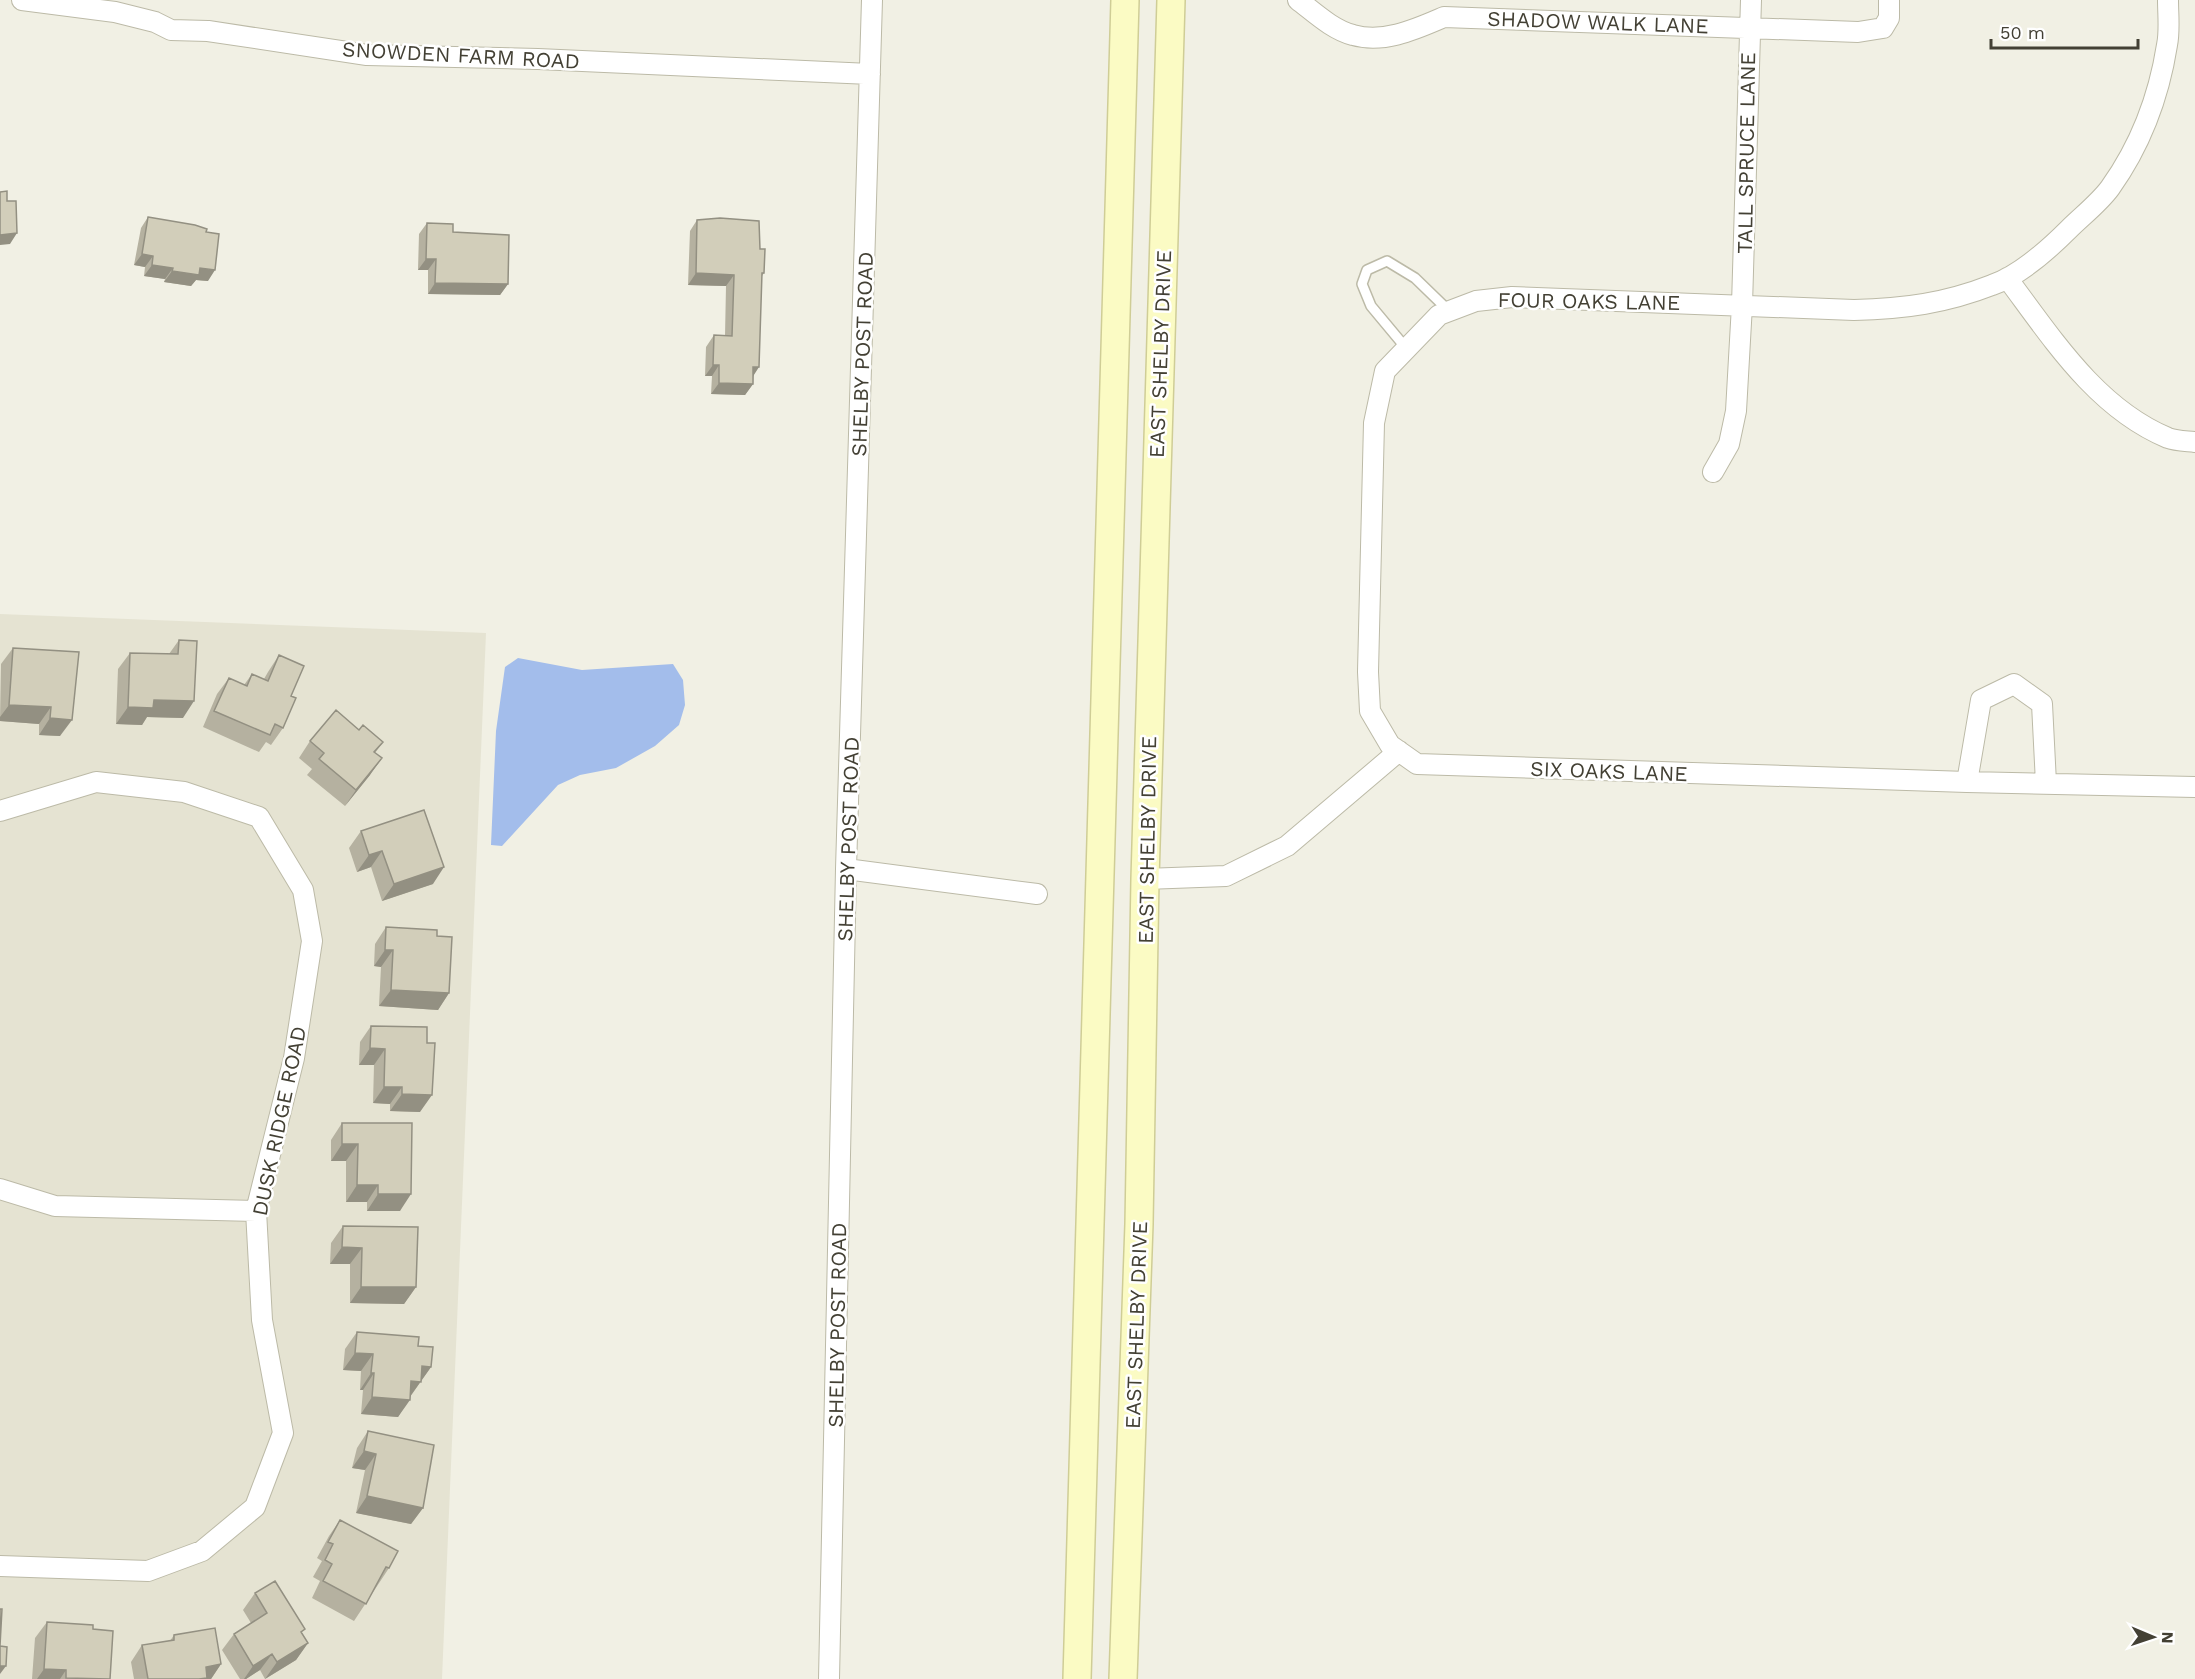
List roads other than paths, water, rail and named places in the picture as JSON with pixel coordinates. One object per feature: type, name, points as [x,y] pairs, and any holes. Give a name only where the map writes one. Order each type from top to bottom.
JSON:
[{"type":"main road","points":[[1077,1679],[1125,0]]},
{"type":"main road","name":"EAST SHELBY DRIVE","points":[[1123,1679],[1139,1224],[1145,879],[1171,0]]},
{"type":"street","name":"SNOWDEN FARM ROAD","points":[[22,0],[115,12],[155,22],[171,30],[208,31],[366,55],[538,59],[870,74]]},
{"type":"street","name":"SHELBY POST ROAD","points":[[829,1679],[846,869],[872,0]]},
{"type":"street","name":"SHADOW WALK LANE","points":[[1298,0],[1344,31],[1352,35],[1373,38],[1393,36],[1425,25],[1444,8],[1858,32],[1883,28],[1889,18],[1889,0]]},
{"type":"street","name":"TALL SPRUCE LANE","points":[[1713,472],[1729,444],[1736,411],[1742,305],[1751,0]]},
{"type":"street","name":"FOUR OAKS LANE","points":[[1369,617],[1374,423],[1385,371],[1439,315],[1476,301],[1512,297],[1854,310],[1895,309],[1939,303],[1994,285],[2054,244],[2109,189],[2134,149],[2155,99],[2168,43],[2168,0]]},
{"type":"street","points":[[2007,278],[2076,370],[2125,413],[2169,438],[2195,442]]},
{"type":"street","name":"SIX OAKS LANE","points":[[1369,617],[1370,711],[1390,745],[1417,764],[2195,787]]},
{"type":"street","points":[[1967,782],[1981,700],[2014,684],[2042,704],[2046,783]]},
{"type":"street","points":[[1145,879],[1226,876],[1287,846],[1399,751]]},
{"type":"street","name":"DUSK RIDGE ROAD","points":[[0,811],[96,782],[183,792],[259,817],[303,890],[312,941],[294,1058],[256,1211],[262,1320],[283,1433],[255,1507],[202,1551],[148,1570],[0,1566]]},
{"type":"street","points":[[846,869],[1036,894]]},
{"type":"street","points":[[0,1189],[55,1206],[256,1211]]},
{"type":"lane","points":[[1407,348],[1371,306],[1362,284],[1367,270],[1387,261],[1415,278],[1448,310]]},
{"type":"water","points":[[518,658],[582,670],[673,664],[683,680],[685,705],[679,725],[655,746],[616,768],[580,775],[558,785],[502,846],[491,845],[496,731],[505,667]]}]
